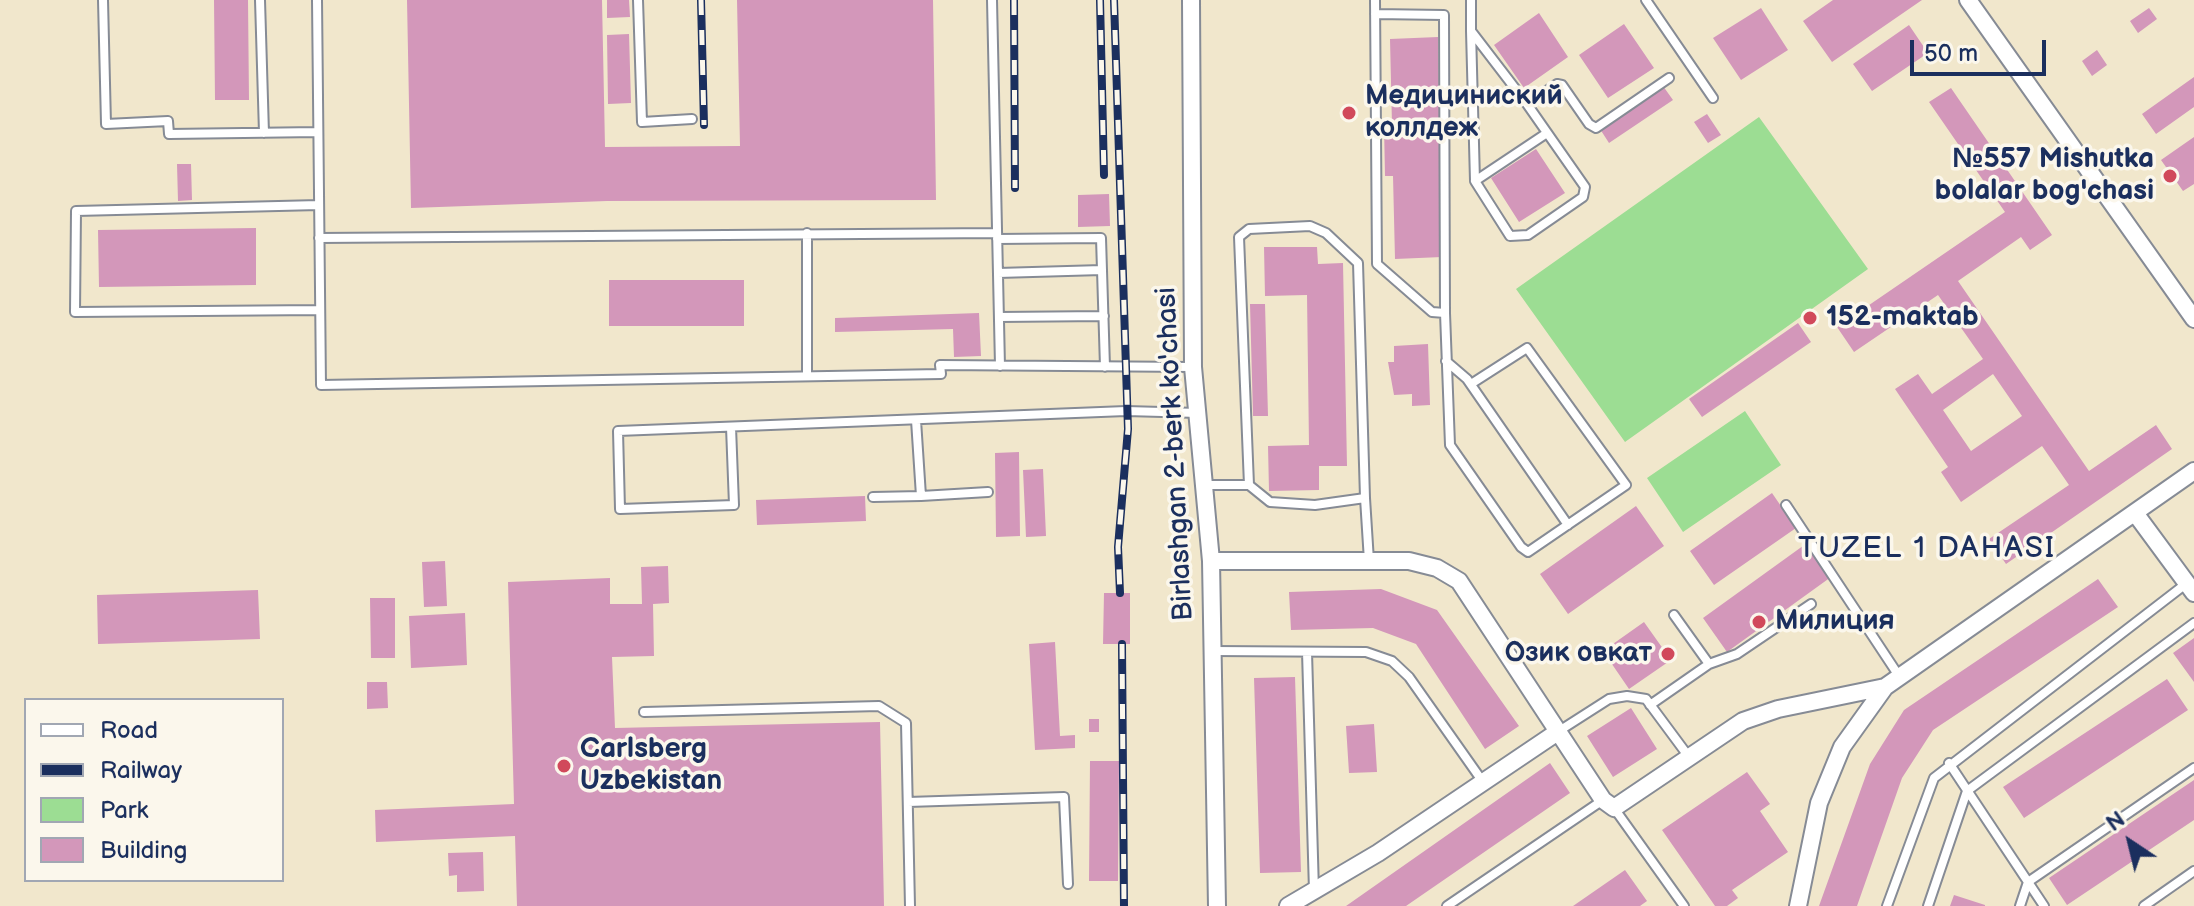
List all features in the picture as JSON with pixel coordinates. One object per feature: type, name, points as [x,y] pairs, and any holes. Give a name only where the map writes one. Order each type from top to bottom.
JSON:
[{"type":"street","name":"Birlashgan 2-berk ko'chasi","points":[[1191,0],[1193,367],[1211,561],[1217,906]]},
{"type":"street","points":[[1968,0],[2194,319]]},
{"type":"street","points":[[1798,906],[1819,803],[1842,747],[1885,687],[2194,471]]},
{"type":"street","points":[[2135,513],[2190,588]]},
{"type":"street","points":[[1211,561],[1409,561],[1437,568],[1459,581],[1608,804],[1755,717],[1885,687]]},
{"type":"street","points":[[1288,906],[1378,853],[1559,731]]},
{"type":"lane","points":[[103,0],[106,124],[168,121],[169,134],[318,132]]},
{"type":"lane","points":[[260,0],[264,133]]},
{"type":"lane","points":[[317,0],[321,385],[941,374],[940,365],[1193,367]]},
{"type":"lane","points":[[638,0],[642,122],[692,119]]},
{"type":"lane","points":[[992,0],[1000,366]]},
{"type":"lane","points":[[1375,0],[1377,264],[1432,312],[1445,313]]},
{"type":"lane","points":[[1471,0],[1471,31],[1475,181],[1510,236],[1528,235],[1583,197],[1585,187],[1471,31]]},
{"type":"lane","points":[[1646,0],[1713,98]]},
{"type":"lane","points":[[1375,14],[1444,15],[1448,304],[1445,313],[1450,445],[1521,547],[1528,552],[1626,485],[1527,348],[1471,384]]},
{"type":"lane","points":[[1527,104],[1557,84],[1562,85],[1589,124],[1596,128],[1669,78]]},
{"type":"lane","points":[[1475,181],[1547,133]]},
{"type":"lane","points":[[319,205],[76,211],[75,312],[320,310]]},
{"type":"lane","points":[[1249,485],[1239,237],[1249,229],[1310,226],[1326,233],[1358,263],[1369,561]]},
{"type":"lane","points":[[807,233],[807,376]]},
{"type":"lane","points":[[319,238],[807,233],[1101,238],[1105,367]]},
{"type":"lane","points":[[998,273],[1102,270]]},
{"type":"lane","points":[[999,317],[1104,316]]},
{"type":"lane","points":[[1446,361],[1471,384],[1568,525]]},
{"type":"lane","points":[[731,427],[734,505],[620,509],[618,431],[1126,411],[1199,413]]},
{"type":"lane","points":[[916,420],[921,496]]},
{"type":"lane","points":[[1205,485],[1249,485],[1270,502],[1315,505],[1365,498]]},
{"type":"lane","points":[[873,497],[988,492]]},
{"type":"lane","points":[[1786,505],[1900,677]]},
{"type":"lane","points":[[1887,906],[1934,778],[1949,763],[2190,588]]},
{"type":"lane","points":[[1650,705],[1709,664],[1737,654],[1811,604]]},
{"type":"lane","points":[[1674,615],[1709,664]]},
{"type":"lane","points":[[1928,906],[1967,791],[2194,623]]},
{"type":"lane","points":[[1212,651],[1366,652],[1392,661],[1409,677],[1483,782]]},
{"type":"lane","points":[[1307,652],[1314,891]]},
{"type":"lane","points":[[1559,731],[1609,699],[1627,696],[1646,699],[1689,757]]},
{"type":"lane","points":[[644,712],[879,706],[906,723],[910,906]]},
{"type":"lane","points":[[1949,763],[2044,906]]},
{"type":"lane","points":[[2020,906],[2028,882],[2194,768]]},
{"type":"lane","points":[[908,802],[1064,797],[1068,884]]},
{"type":"lane","points":[[1447,906],[1608,804],[1684,906]]},
{"type":"lane","points":[[2144,906],[2194,871]]},
{"type":"green space","points":[[1759,117],[1868,269],[1625,442],[1516,289]]},
{"type":"green space","points":[[1745,411],[1781,465],[1683,532],[1647,478]]},
{"type":"building","points":[[214,0],[248,0],[249,100],[215,100]]},
{"type":"building","points":[[407,0],[602,0],[605,147],[740,146],[737,0],[933,0],[936,200],[607,201],[411,208]]},
{"type":"building","points":[[607,0],[629,0],[630,17],[607,18]]},
{"type":"building","points":[[1833,0],[1922,0],[1832,62],[1803,21]]},
{"type":"building","points":[[1761,8],[1788,50],[1741,80],[1713,38]]},
{"type":"building","points":[[2149,8],[2157,19],[2138,33],[2130,21]]},
{"type":"building","points":[[1539,13],[1568,57],[1524,88],[1494,45]]},
{"type":"building","points":[[1624,24],[1654,68],[1608,98],[1579,55]]},
{"type":"building","points":[[1909,25],[1928,53],[1872,91],[1853,64]]},
{"type":"building","points":[[629,34],[631,103],[608,104],[607,35]]},
{"type":"building","points":[[1438,37],[1442,257],[1395,259],[1393,176],[1385,176],[1384,125],[1392,125],[1390,39]]},
{"type":"building","points":[[2097,50],[2107,65],[2092,76],[2082,61]]},
{"type":"building","points":[[2194,77],[2194,107],[2156,134],[2142,114]]},
{"type":"building","points":[[1663,86],[1673,100],[1609,143],[1600,129]]},
{"type":"building","points":[[1951,88],[2052,235],[2030,250],[2021,237],[1958,281],[2089,471],[2156,425],[2172,449],[2006,564],[1989,539],[2069,485],[2042,446],[1961,502],[1941,472],[1948,467],[1895,389],[1918,374],[1932,394],[1983,359],[1938,295],[1854,352],[1837,327],[2005,212],[1929,102]],"holes":[[[1993,374],[2022,416],[1971,451],[1943,410]]]},
{"type":"building","points":[[1707,114],[1721,135],[1708,143],[1694,122]]},
{"type":"building","points":[[2194,137],[2194,184],[2183,191],[2161,160]]},
{"type":"building","points":[[1536,149],[1565,193],[1519,222],[1491,178]]},
{"type":"building","points":[[177,164],[191,164],[192,200],[178,201]]},
{"type":"building","points":[[1109,194],[1110,226],[1078,227],[1078,195]]},
{"type":"building","points":[[256,228],[256,285],[99,287],[98,230]]},
{"type":"building","points":[[1264,247],[1317,247],[1318,264],[1343,263],[1347,466],[1319,466],[1319,490],[1269,491],[1268,446],[1309,445],[1307,295],[1265,296]]},
{"type":"building","points":[[609,280],[744,280],[744,326],[609,326]]},
{"type":"building","points":[[1250,304],[1265,304],[1268,416],[1253,416]]},
{"type":"building","points":[[979,313],[981,356],[954,357],[953,329],[835,332],[835,318]]},
{"type":"building","points":[[1798,323],[1811,342],[1702,417],[1689,399]]},
{"type":"building","points":[[1428,344],[1430,405],[1412,406],[1412,394],[1394,395],[1388,362],[1394,362],[1394,346]]},
{"type":"building","points":[[1019,452],[1020,536],[996,537],[995,453]]},
{"type":"building","points":[[1043,469],[1046,536],[1026,537],[1023,470]]},
{"type":"building","points":[[1772,493],[1796,528],[1714,585],[1690,551]]},
{"type":"building","points":[[865,496],[866,521],[757,525],[756,500]]},
{"type":"building","points":[[1636,506],[1664,546],[1568,614],[1540,574]]},
{"type":"building","points":[[1807,543],[1831,577],[1727,652],[1703,618]]},
{"type":"building","points":[[445,561],[447,606],[424,607],[422,562]]},
{"type":"building","points":[[668,566],[669,603],[653,604],[654,656],[612,657],[615,728],[880,722],[884,906],[517,906],[515,836],[376,842],[375,810],[514,804],[508,582],[610,578],[610,604],[642,604],[641,567]]},
{"type":"building","points":[[2098,579],[2118,607],[1933,730],[1902,778],[1857,906],[1819,906],[1870,764],[1904,710]]},
{"type":"building","points":[[1381,589],[1437,610],[1519,726],[1485,749],[1416,644],[1373,628],[1291,630],[1289,592]]},
{"type":"building","points":[[258,590],[260,639],[98,644],[97,595]]},
{"type":"building","points":[[1104,593],[1130,593],[1130,644],[1103,644]]},
{"type":"building","points":[[370,598],[395,598],[395,658],[371,658]]},
{"type":"building","points":[[465,613],[467,665],[411,668],[409,616]]},
{"type":"building","points":[[1644,622],[1671,660],[1629,689],[1603,651]]},
{"type":"building","points":[[2194,638],[2194,682],[2173,653]]},
{"type":"building","points":[[1055,642],[1060,736],[1075,735],[1075,748],[1035,750],[1029,644]]},
{"type":"building","points":[[1295,677],[1301,872],[1260,873],[1254,678]]},
{"type":"building","points":[[2167,679],[2188,710],[2024,818],[2003,787]]},
{"type":"building","points":[[367,682],[387,682],[388,708],[367,709]]},
{"type":"building","points":[[1631,708],[1657,749],[1613,777],[1587,736]]},
{"type":"building","points":[[1089,719],[1099,719],[1099,732],[1089,732]]},
{"type":"building","points":[[1374,724],[1377,772],[1349,773],[1346,726]]},
{"type":"building","points":[[1090,761],[1119,761],[1118,881],[1089,881]]},
{"type":"building","points":[[1550,763],[1570,793],[1406,906],[1346,906]]},
{"type":"building","points":[[1747,772],[1770,804],[1760,811],[1788,852],[1732,890],[1738,898],[1727,906],[1715,906],[1662,830]]},
{"type":"building","points":[[2194,780],[2194,820],[2067,905],[2049,878]]},
{"type":"building","points":[[483,852],[484,891],[457,892],[457,875],[449,876],[448,853]]},
{"type":"building","points":[[1625,870],[1647,901],[1640,906],[1573,906]]},
{"type":"building","points":[[1954,895],[1985,905],[1985,906],[1950,906]]},
{"type":"railway","points":[[701,0],[704,125]]},
{"type":"railway","points":[[1014,0],[1015,188]]},
{"type":"railway","points":[[1100,0],[1104,175]]},
{"type":"railway","points":[[1114,0],[1128,429],[1118,547],[1120,593]]},
{"type":"railway","points":[[1122,644],[1124,906]]},
{"type":"place","name":"Медициниский коллдеж","points":[[1349,113]]},
{"type":"place","name":"№557 Mishutka bolalar bog'chasi","points":[[2170,176]]},
{"type":"place","name":"152-maktab","points":[[1810,318]]},
{"type":"place","name":"Милиция","points":[[1759,622]]},
{"type":"place","name":"Озик овкат","points":[[1668,654]]},
{"type":"place","name":"Carlsberg Uzbekistan","points":[[564,766]]},
{"type":"district","name":"TUZEL 1 DAHASI","points":[[1927,549]]}]
